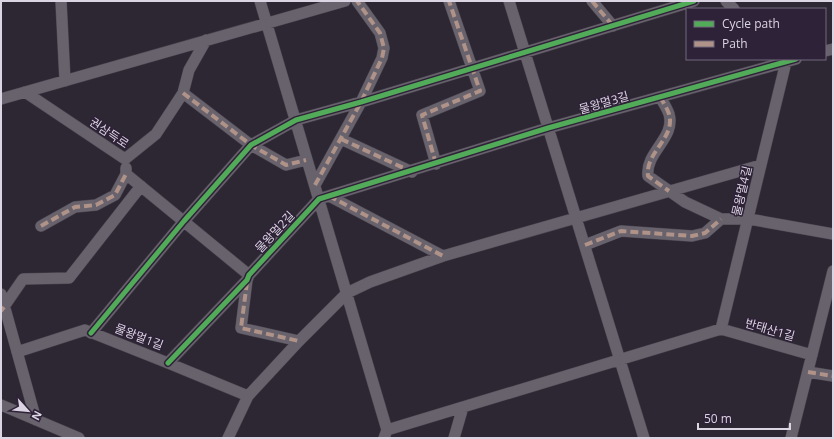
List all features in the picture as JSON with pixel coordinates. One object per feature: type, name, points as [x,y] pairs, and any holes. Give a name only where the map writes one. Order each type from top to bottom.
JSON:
[{"type":"street","points":[[62,1],[65,80]]},
{"type":"street","points":[[260,1],[296,120],[306,160],[315,185],[324,198],[346,293],[385,434],[463,407],[619,358],[721,329]]},
{"type":"street","points":[[1,99],[345,1]]},
{"type":"street","points":[[315,185],[361,102],[382,58],[384,48],[380,33],[357,1]]},
{"type":"street","points":[[324,198],[432,165],[422,115],[480,91],[471,69],[449,1]]},
{"type":"street","points":[[509,1],[644,438]]},
{"type":"street","points":[[592,1],[613,26]]},
{"type":"street","points":[[91,333],[184,221],[251,145],[296,120],[361,102],[694,1]]},
{"type":"street","name":"권삼득로","points":[[25,92],[125,159],[156,134],[183,93],[189,70],[206,40]]},
{"type":"street","name":"물왕멀3길","points":[[432,165],[548,128],[788,60]]},
{"type":"street","name":"물왕멀4길","points":[[721,329],[788,60]]},
{"type":"street","points":[[183,93],[251,145],[286,165],[306,160]]},
{"type":"street","points":[[660,97],[669,112],[670,121],[667,135],[647,168],[648,176],[685,202],[721,220],[749,219],[833,234]]},
{"type":"street","points":[[341,139],[412,172]]},
{"type":"street","points":[[41,226],[76,207],[96,205],[115,195],[126,174],[125,159]]},
{"type":"street","points":[[228,438],[248,396],[346,293],[370,282],[443,256],[761,165]]},
{"type":"street","points":[[126,174],[218,249],[248,277],[241,328],[299,341]]},
{"type":"street","points":[[3,309],[23,279],[69,278],[141,186]]},
{"type":"street","points":[[324,198],[443,256]]},
{"type":"street","name":"물왕멀2길","points":[[168,363],[324,198]]},
{"type":"street","points":[[585,244],[621,231],[692,236],[705,233],[721,220]]},
{"type":"street","points":[[791,438],[812,355],[830,293],[833,271]]},
{"type":"street","points":[[1,294],[3,309],[18,352],[36,420]]},
{"type":"street","name":"반태산1길","points":[[721,329],[812,355]]},
{"type":"street","name":"물왕멀1길","points":[[18,352],[84,330],[248,396]]},
{"type":"street","points":[[808,372],[833,376]]},
{"type":"street","points":[[1,405],[78,438]]},
{"type":"street","points":[[454,438],[463,407]]},
{"type":"marked path","points":[[315,185],[361,102],[382,58],[384,48],[380,33],[357,1]]},
{"type":"marked path","points":[[436,164],[422,115],[480,91],[449,1]]},
{"type":"marked path","points":[[592,1],[613,26]]},
{"type":"marked path","points":[[183,93],[251,145],[286,165],[306,160]]},
{"type":"marked path","points":[[660,97],[669,114],[670,123],[665,138],[655,152],[648,167],[648,176],[669,191]]},
{"type":"marked path","points":[[341,139],[410,171]]},
{"type":"marked path","points":[[41,226],[75,207],[96,205],[115,195],[126,174]]},
{"type":"marked path","points":[[329,196],[443,256]]},
{"type":"marked path","points":[[585,245],[621,231],[692,236],[705,233],[721,219]]},
{"type":"marked path","points":[[247,282],[241,328],[299,341]]},
{"type":"marked path","points":[[1,311],[4,307]]},
{"type":"marked path","points":[[808,372],[833,376]]},
{"type":"cycle path","points":[[91,333],[184,221],[251,145],[296,120],[361,102],[694,1]]},
{"type":"cycle path","points":[[168,363],[247,280],[249,275],[319,199],[548,128],[792,60]]}]
